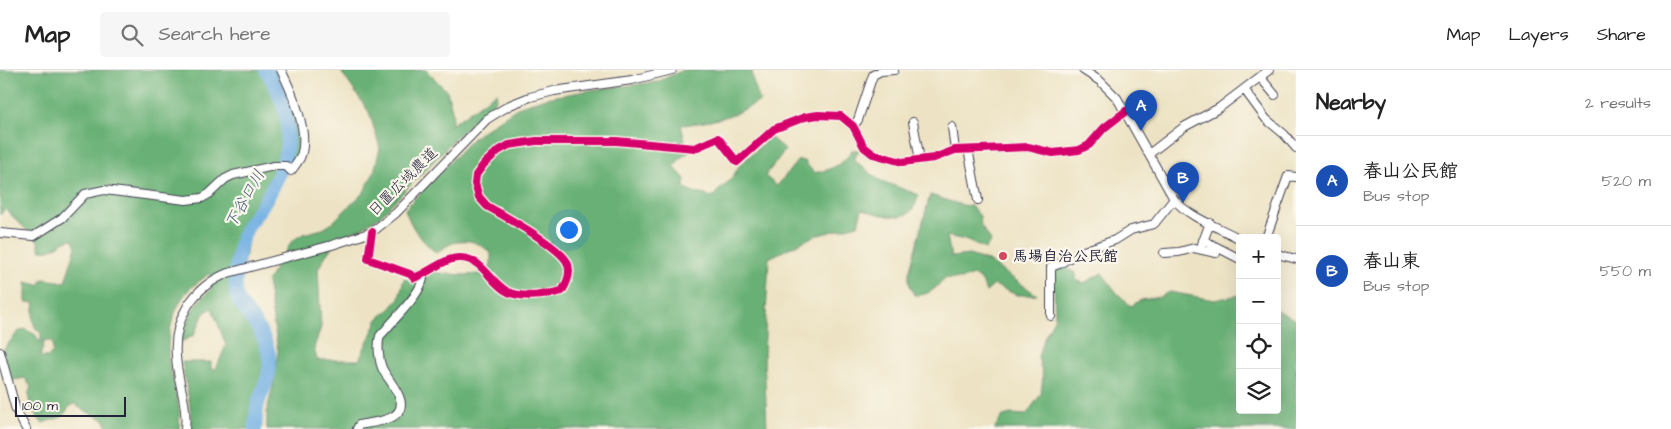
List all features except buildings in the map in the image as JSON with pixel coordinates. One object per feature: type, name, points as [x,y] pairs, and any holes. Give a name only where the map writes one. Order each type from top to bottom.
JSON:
[{"type":"street","points":[[0,233],[34,236],[62,218],[85,194],[104,190],[186,200],[202,198],[225,179],[233,175],[274,166],[286,166],[291,171],[300,157],[302,146],[301,120],[281,70]]},
{"type":"street","name":"日置広域農道","points":[[185,429],[186,417],[176,357],[176,339],[183,313],[189,302],[202,288],[218,277],[228,273],[372,232],[396,213],[482,124],[510,105],[530,97],[554,91],[632,80],[672,70]]},
{"type":"street","points":[[853,126],[858,120],[873,75],[881,71],[894,70]]},
{"type":"street","points":[[1083,70],[1111,91],[1126,111],[1174,199],[1189,213],[1236,237]]},
{"type":"street","points":[[1149,154],[1184,127],[1219,108],[1269,70]]},
{"type":"street","points":[[1260,77],[1275,95]]},
{"type":"street","points":[[1244,89],[1266,119],[1284,134],[1296,148]]},
{"type":"street","points":[[372,232],[368,259],[410,274],[414,278],[447,261],[466,258],[476,262],[496,284],[507,291],[517,295],[542,295],[562,291],[569,275],[567,262],[551,246],[487,206],[479,198],[475,184],[476,175],[484,164],[498,151],[509,145],[536,141],[616,141],[695,148],[718,138],[737,162],[774,129],[804,117],[831,114],[841,116],[853,126],[864,147],[873,154],[902,162],[934,158],[955,150],[968,149],[1028,147],[1052,153],[1079,150],[1090,145],[1104,128],[1126,111]]},
{"type":"street","points":[[913,122],[920,160]]},
{"type":"street","points":[[952,128],[955,150]]},
{"type":"street","points":[[968,149],[978,200]]},
{"type":"street","points":[[1267,234],[1288,176],[1296,177]]},
{"type":"street","points":[[1051,316],[1051,267],[1078,253],[1115,240],[1131,230],[1154,224],[1174,199]]},
{"type":"street","points":[[1200,250],[1210,223]]},
{"type":"street","points":[[1203,240],[1236,257]]},
{"type":"street","points":[[1164,253],[1194,248],[1216,254]]},
{"type":"street","points":[[1281,255],[1296,259]]},
{"type":"street","points":[[357,429],[360,425],[390,418],[399,409],[400,403],[397,390],[383,370],[380,360],[380,336],[419,291],[424,281],[423,275]]},
{"type":"street","points":[[0,352],[16,410],[26,429]]},
{"type":"green space","points":[[0,70],[276,70],[295,112],[298,145],[296,157],[282,175],[248,235],[246,255],[231,281],[235,301],[258,336],[266,365],[262,382],[252,401],[252,429],[190,429],[190,403],[182,362],[211,362],[211,369],[216,369],[226,345],[212,308],[204,313],[194,335],[181,342],[188,319],[199,301],[211,290],[210,273],[194,285],[184,296],[174,316],[168,342],[170,368],[179,406],[179,429],[107,429],[105,420],[83,410],[75,404],[70,406],[62,417],[42,423],[29,402],[31,387],[25,378],[8,381],[3,350],[18,332],[24,329],[36,335],[37,339],[44,344],[40,357],[48,357],[53,351],[52,341],[41,341],[41,333],[35,327],[33,316],[35,303],[26,302],[26,282],[39,285],[43,279],[65,282],[76,247],[73,239],[50,250],[40,250],[38,241],[5,209],[0,215]]},
{"type":"green space","points":[[340,70],[426,70],[447,91],[453,114],[451,125],[497,92],[496,100],[455,138],[380,216],[362,228],[340,237],[326,255],[318,269],[321,327],[314,348],[317,360],[359,360],[378,319],[399,298],[404,279],[413,271],[422,269],[439,273],[481,274],[491,266],[491,253],[470,241],[450,244],[436,253],[417,233],[405,209],[474,137],[520,106],[546,98],[657,82],[683,70],[752,70],[753,81],[760,101],[722,118],[681,125],[688,153],[680,158],[674,167],[685,179],[684,187],[687,190],[712,197],[733,177],[739,166],[770,137],[785,150],[765,176],[777,186],[798,160],[804,161],[814,173],[836,166],[852,150],[859,150],[854,160],[879,180],[919,195],[912,210],[907,214],[888,216],[862,209],[858,225],[814,236],[769,258],[764,354],[767,429],[267,429],[267,410],[274,382],[278,351],[267,281],[292,241],[303,234],[323,229],[331,224],[364,192],[374,172],[380,148],[369,112]]},
{"type":"green space","points":[[930,195],[971,206],[980,216],[981,226],[991,240],[985,249],[965,240],[947,236],[951,257],[969,255],[988,261],[1037,295],[1017,295],[994,285],[986,292],[982,281],[973,275],[962,279],[945,278],[931,291],[914,295],[909,283],[909,273]]},
{"type":"green space","points":[[1064,267],[1076,273],[1076,280],[1084,283],[1102,273],[1117,293],[1131,306],[1141,300],[1160,297],[1170,292],[1214,300],[1236,296],[1236,414],[1281,414],[1281,312],[1296,320],[1296,429],[994,429],[1003,416],[1011,414],[1026,415],[1041,394],[1043,377],[1038,356],[1044,338],[1055,317],[1054,268]]},
{"type":"waterway","name":"下谷口川","points":[[255,429],[258,403],[267,380],[270,362],[262,334],[238,300],[236,281],[241,241],[249,224],[273,187],[285,154],[287,121],[283,104],[266,70]]},
{"type":"cycle path","points":[[372,232],[368,259],[410,274],[414,278],[448,260],[459,258],[467,259],[480,266],[496,283],[508,292],[528,296],[549,294],[562,291],[564,288],[569,273],[567,262],[562,255],[543,240],[487,206],[479,197],[475,184],[476,175],[484,164],[498,151],[509,145],[536,141],[616,141],[695,148],[718,138],[737,162],[774,129],[805,117],[818,115],[841,116],[853,126],[864,147],[873,154],[902,162],[934,158],[955,150],[1028,147],[1053,153],[1079,150],[1089,145],[1104,128],[1126,111]]},
{"type":"place","name":"春山公民館","points":[[1141,131]]},
{"type":"place","name":"春山東","points":[[1183,203]]},
{"type":"place","name":"馬場自治公民館","points":[[1003,256]]}]
